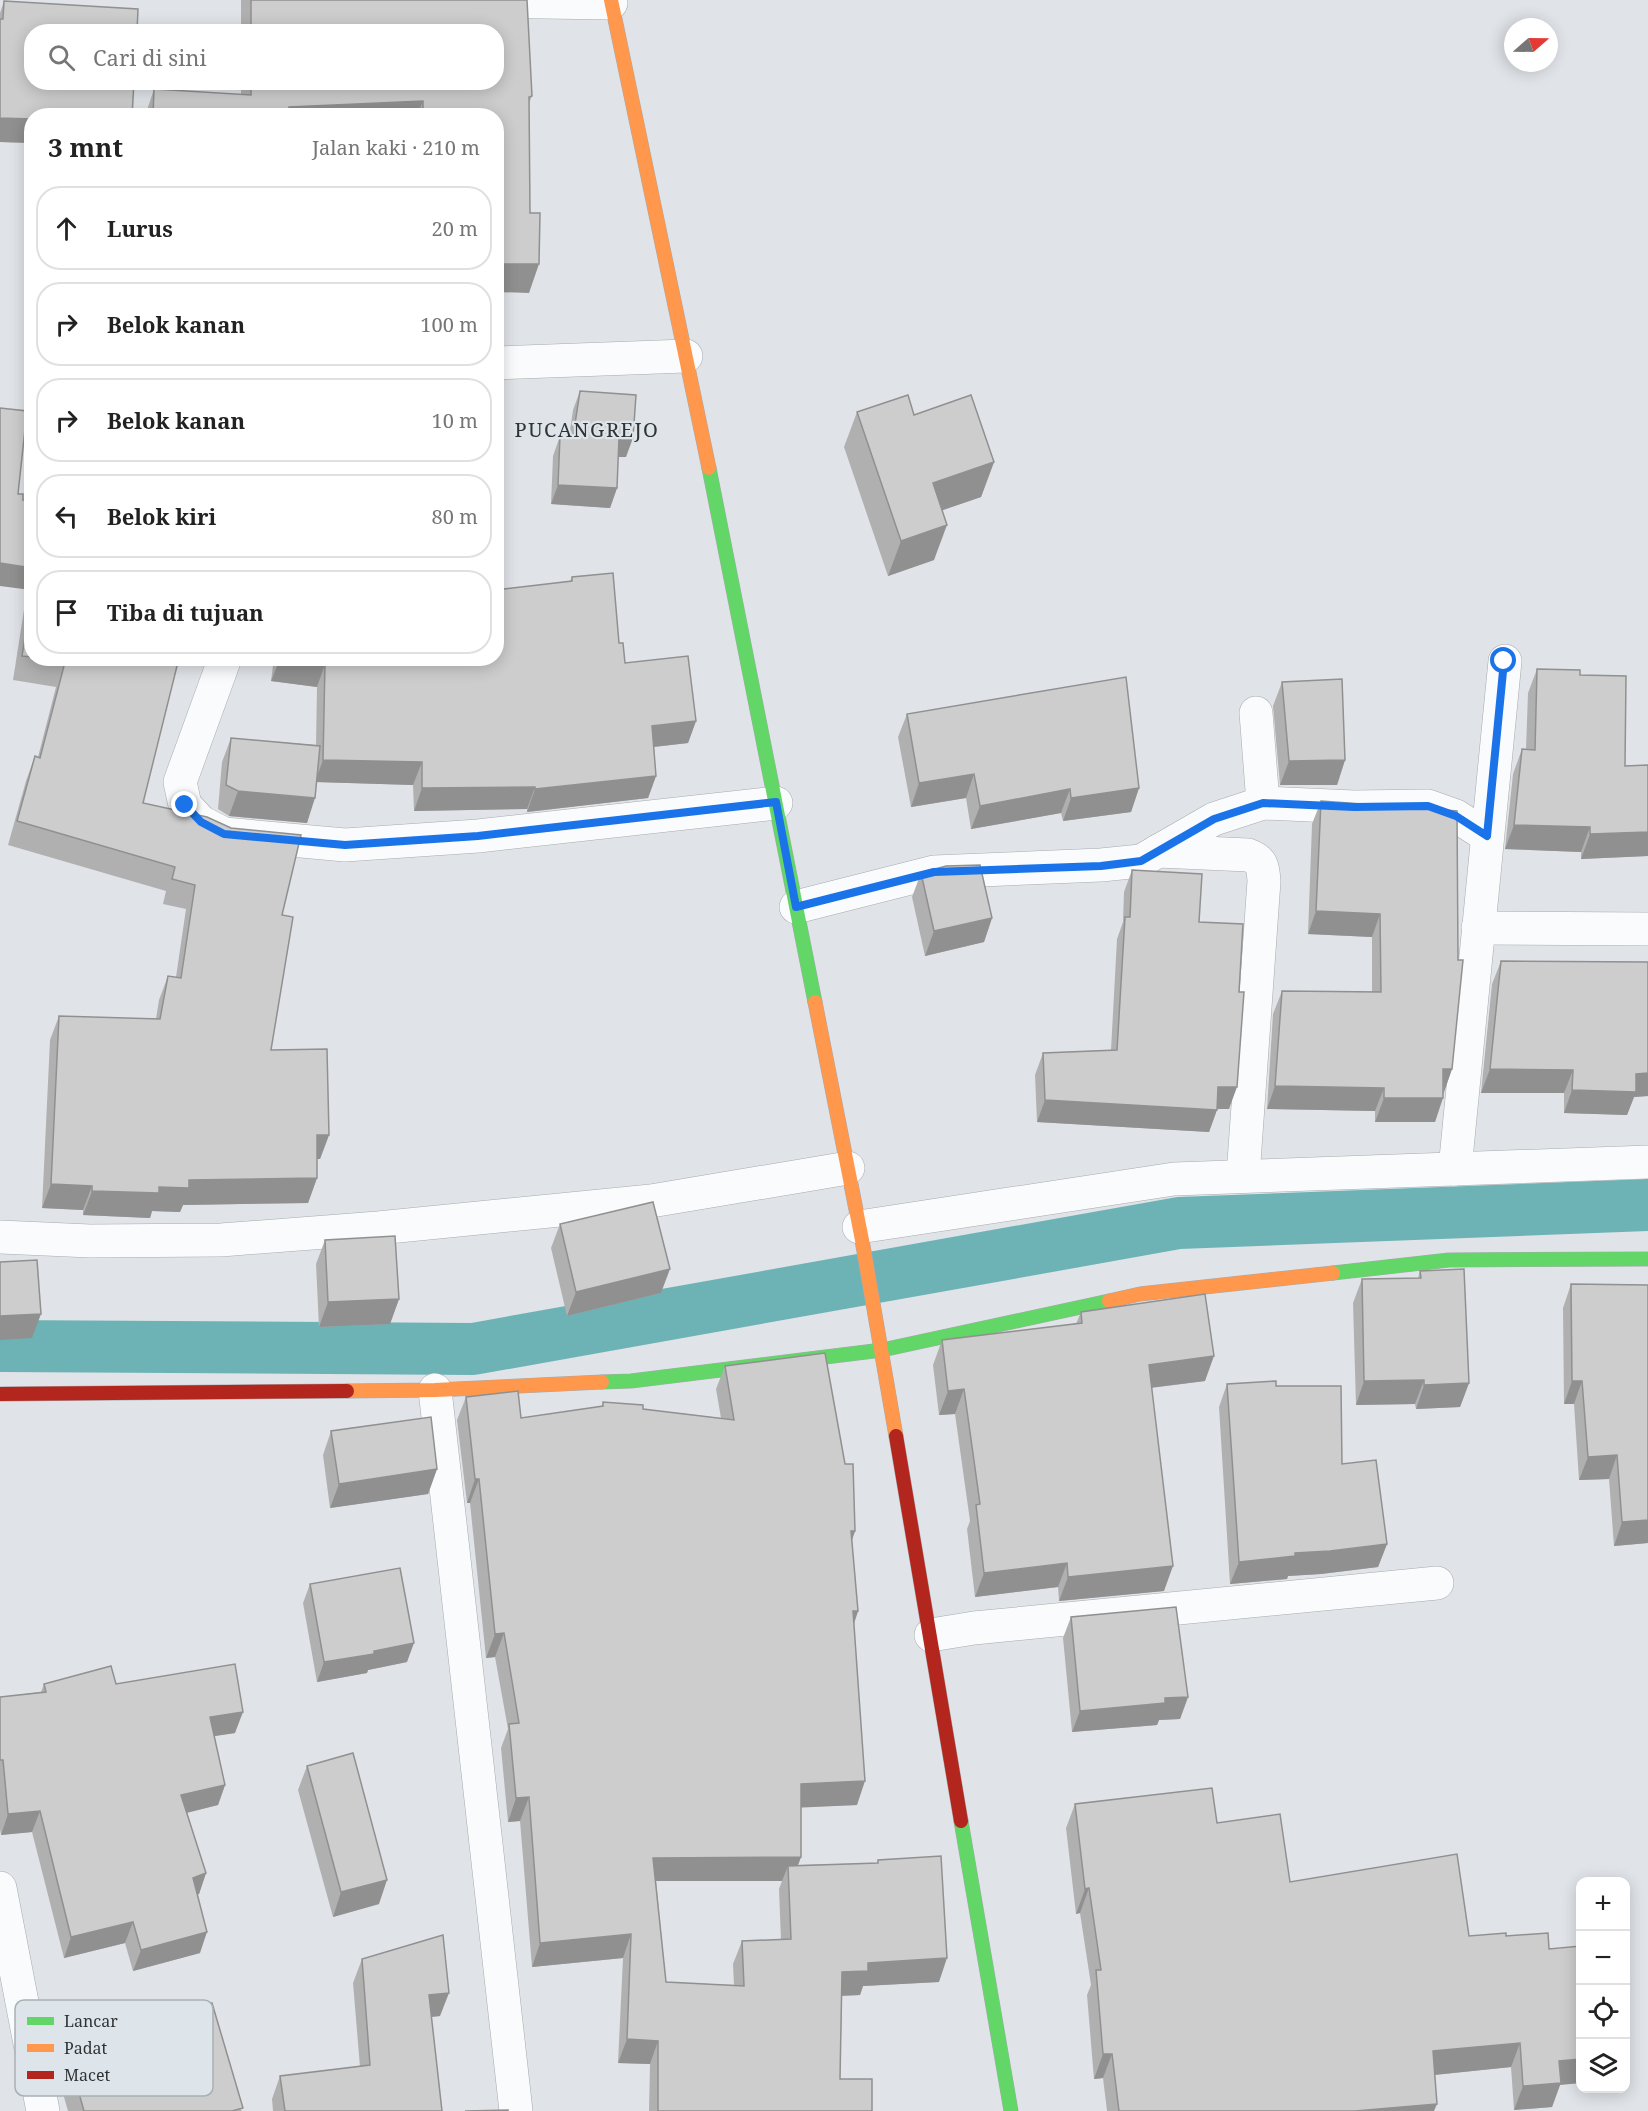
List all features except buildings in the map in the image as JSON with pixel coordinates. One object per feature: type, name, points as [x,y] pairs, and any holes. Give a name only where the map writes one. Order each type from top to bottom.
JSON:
[{"type":"street","points":[[456,1],[611,2],[686,356],[861,1233],[1011,2111]]},
{"type":"street","points":[[504,363],[686,356]]},
{"type":"street","points":[[1455,1169],[1504,661]]},
{"type":"street","points":[[222,666],[180,782],[185,805],[201,822],[224,834],[345,845],[478,836],[776,802]]},
{"type":"street","points":[[1256,713],[1263,803]]},
{"type":"street","points":[[796,907],[934,872],[1101,866],[1141,861],[1214,819],[1263,803],[1354,807],[1428,806],[1456,816],[1487,836]]},
{"type":"street","points":[[1158,851],[1248,855],[1257,858],[1263,867],[1264,881],[1243,1176]]},
{"type":"street","points":[[1478,928],[1648,929]]},
{"type":"street","points":[[861,1233],[1174,1179],[1648,1162]]},
{"type":"street","points":[[0,1237],[90,1241],[221,1240],[378,1228],[651,1201],[848,1168]]},
{"type":"street","points":[[0,1395],[435,1390],[631,1381],[882,1350],[1140,1294],[1449,1260],[1648,1259]]},
{"type":"street","points":[[435,1390],[516,2111]]},
{"type":"street","points":[[931,1635],[974,1628],[1437,1583]]},
{"type":"street","points":[[0,1888],[22,2000]]},
{"type":"street","points":[[40,2096],[43,2111]]},
{"type":"waterway","points":[[0,1346],[473,1349],[1179,1223],[1648,1205]]},
{"type":"traffic: fast","points":[[709,468],[815,1002]]},
{"type":"traffic: fast","points":[[1333,1273],[1449,1260],[1648,1259]]},
{"type":"traffic: fast","points":[[602,1382],[631,1381],[882,1350],[1109,1301]]},
{"type":"traffic: fast","points":[[961,1821],[1011,2111]]},
{"type":"traffic: slow","points":[[611,0],[709,468]]},
{"type":"traffic: slow","points":[[815,1002],[862,1240],[896,1436]]},
{"type":"traffic: slow","points":[[1109,1301],[1140,1294],[1333,1273]]},
{"type":"traffic: slow","points":[[347,1391],[435,1390],[602,1382]]},
{"type":"traffic: jam","points":[[0,1394],[347,1391]]},
{"type":"traffic: jam","points":[[896,1436],[961,1821]]},
{"type":"district","name":"PUCANGREJO","points":[[587,429]]},
{"type":"route","points":[[185,805],[201,822],[224,834],[345,845],[478,836],[776,802],[796,907],[934,872],[1101,866],[1141,861],[1214,819],[1263,803],[1354,807],[1428,806],[1456,816],[1487,836],[1504,661]]}]
